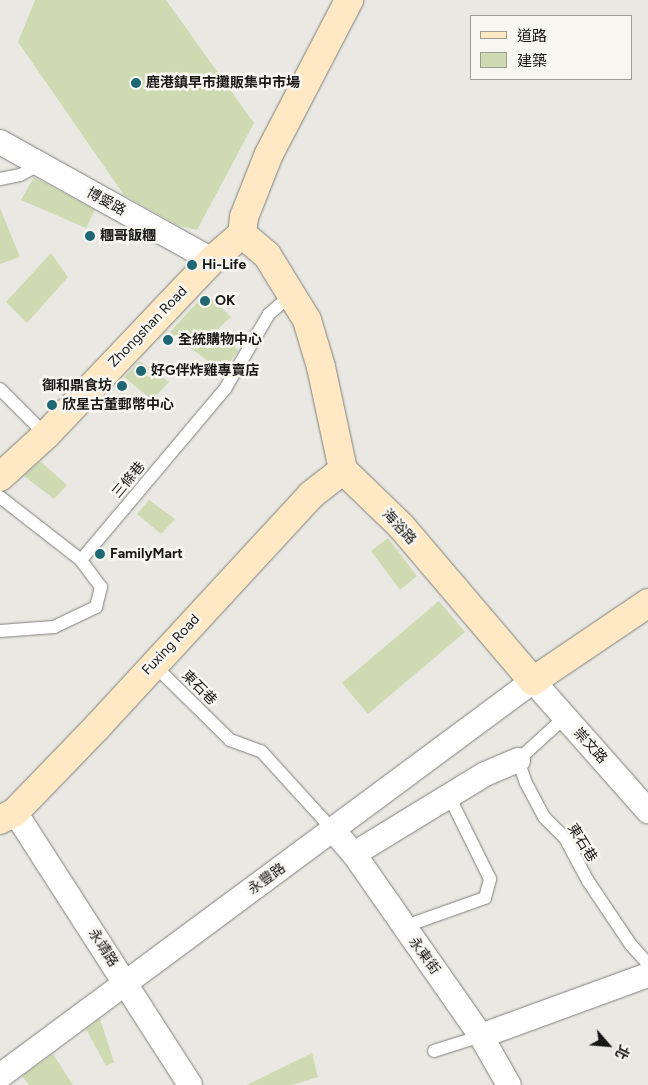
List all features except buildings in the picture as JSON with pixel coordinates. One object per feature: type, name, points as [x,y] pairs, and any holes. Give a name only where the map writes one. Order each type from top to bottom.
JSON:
[{"type":"street","points":[[343,470],[321,367],[307,320],[267,255],[242,234],[244,217],[269,154],[349,0]]},
{"type":"street","name":"博愛路","points":[[0,142],[212,260]]},
{"type":"street","name":"Zhongshan Road","points":[[0,477],[46,436],[212,260],[242,234]]},
{"type":"street","name":"Fuxing Road","points":[[7,816],[154,664],[311,495],[343,470]]},
{"type":"street","name":"海浴路","points":[[343,470],[401,526],[533,681]]},
{"type":"street","points":[[533,681],[648,602]]},
{"type":"street","name":"崇文路","points":[[533,681],[648,811]]},
{"type":"street","name":"永豐路","points":[[0,1076],[533,681]]},
{"type":"street","points":[[354,854],[484,774],[518,760]]},
{"type":"street","name":"永靖路","points":[[7,816],[126,983],[190,1085]]},
{"type":"street","name":"永東街","points":[[333,830],[354,854],[403,927],[481,1036],[509,1085]]},
{"type":"street","points":[[481,1036],[648,975]]},
{"type":"lane","points":[[0,179],[20,175],[39,165]]},
{"type":"lane","name":"三條巷","points":[[80,560],[226,388],[269,314],[291,294]]},
{"type":"lane","points":[[0,389],[46,436]]},
{"type":"lane","points":[[0,496],[80,560],[101,588],[96,607],[54,627],[0,631]]},
{"type":"lane","name":"東石巷","points":[[154,664],[230,740],[261,751],[333,830]]},
{"type":"lane","points":[[518,760],[565,717]]},
{"type":"lane","name":"東石巷","points":[[518,760],[526,784],[544,817],[565,838],[588,882],[631,945],[648,964]]},
{"type":"lane","points":[[403,927],[485,898],[490,879],[449,796]]},
{"type":"lane","points":[[434,1050],[481,1036]]},
{"type":"place","name":"鹿港鎮早市攤販集中市場","points":[[136,83]]},
{"type":"place","name":"糰哥飯糰","points":[[90,236]]},
{"type":"place","name":"Hi-Life","points":[[192,265]]},
{"type":"place","name":"OK","points":[[205,301]]},
{"type":"place","name":"全統購物中心","points":[[168,340]]},
{"type":"place","name":"好G伴炸雞專賣店","points":[[141,371]]},
{"type":"place","name":"御和鼎食坊","points":[[122,386]]},
{"type":"place","name":"欣星古董郵幣中心","points":[[52,405]]},
{"type":"place","name":"FamilyMart","points":[[100,554]]}]
